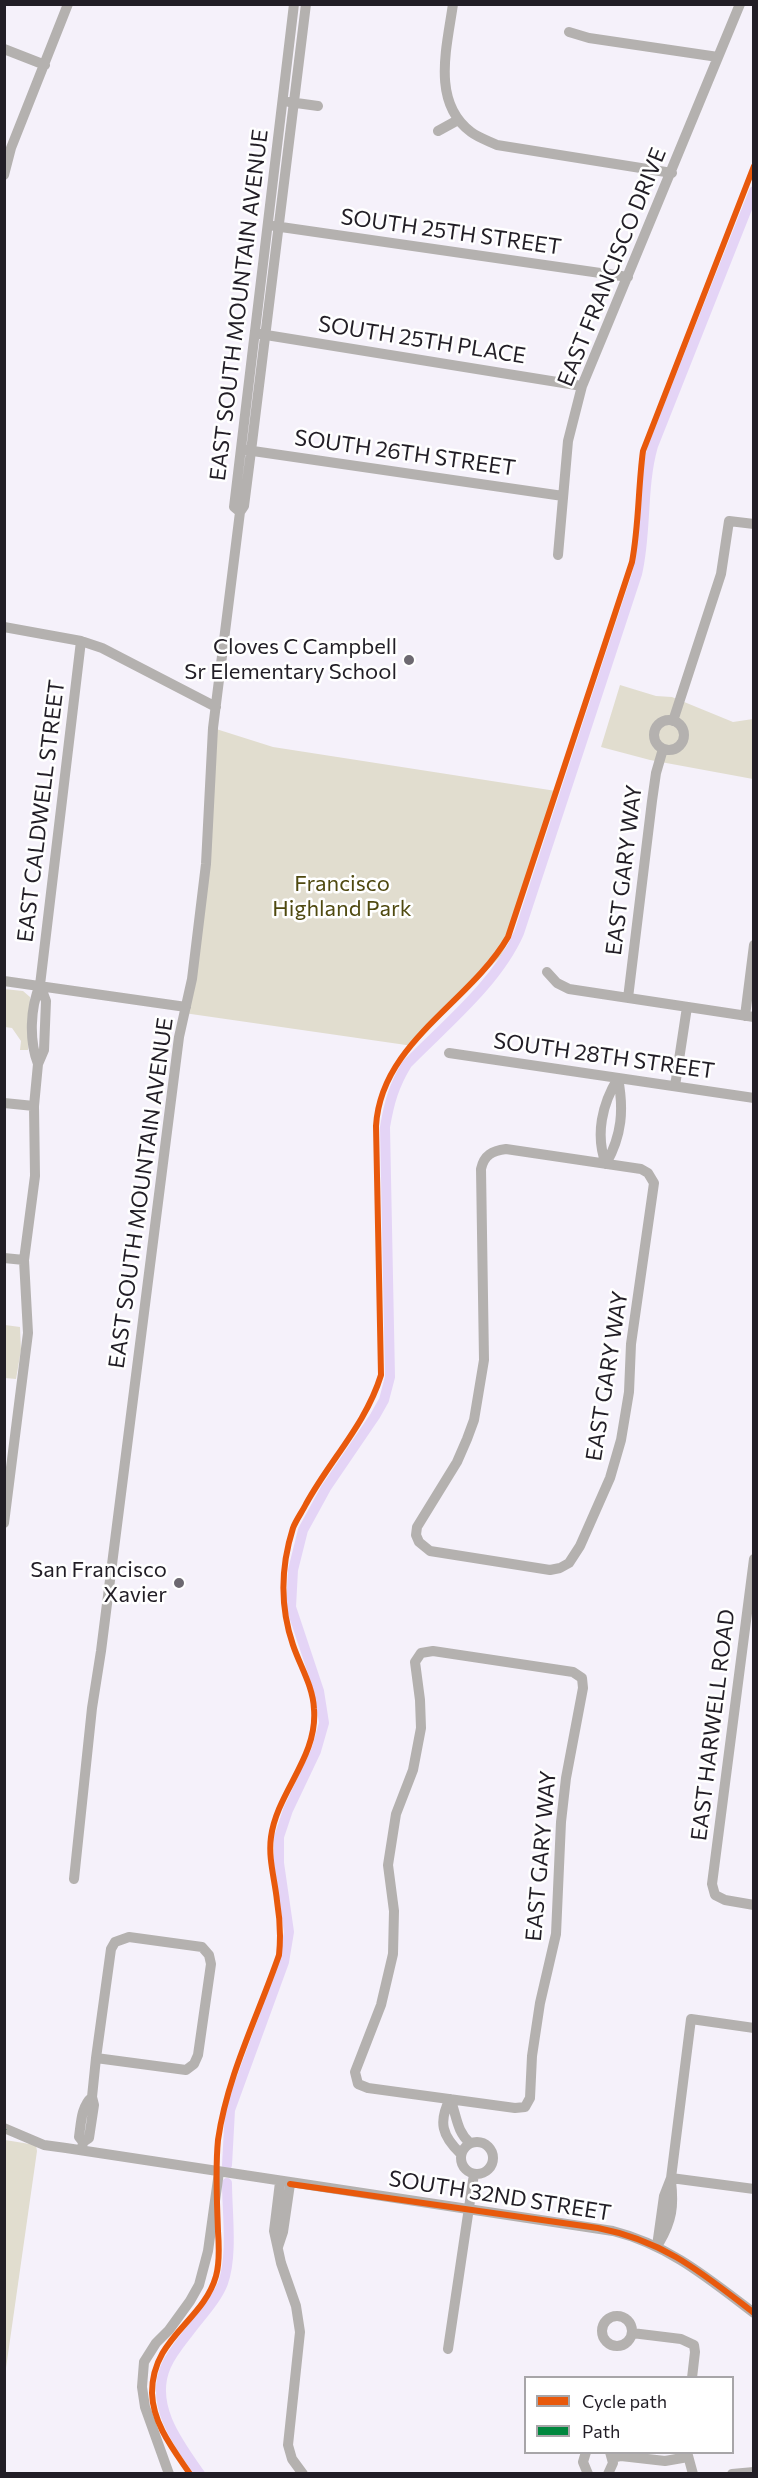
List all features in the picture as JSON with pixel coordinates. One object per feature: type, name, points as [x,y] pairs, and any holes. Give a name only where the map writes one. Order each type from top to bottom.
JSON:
[{"type":"street","points":[[4,175],[10,148],[68,4]]},
{"type":"street","name":"EAST SOUTH MOUNTAIN AVENUE","points":[[74,1879],[92,1708],[103,1641],[179,1037],[192,979],[209,837],[209,776],[216,707],[240,512],[244,506],[246,450],[288,101],[294,4]]},
{"type":"street","name":"EAST SOUTH MOUNTAIN AVENUE","points":[[288,101],[306,4]]},
{"type":"street","points":[[453,4],[445,63],[445,90],[458,120],[472,133],[497,145],[672,173]]},
{"type":"street","name":"EAST FRANCISCO DRIVE","points":[[558,555],[568,441],[582,386],[740,4]]},
{"type":"street","points":[[569,32],[589,38],[718,57]]},
{"type":"street","points":[[4,49],[45,64]]},
{"type":"street","points":[[288,101],[318,106]]},
{"type":"street","points":[[438,131],[458,120]]},
{"type":"street","name":"SOUTH 25TH STREET","points":[[274,226],[628,278]]},
{"type":"street","name":"SOUTH 25TH PLACE","points":[[261,334],[582,386]]},
{"type":"street","name":"SOUTH 26TH STREET","points":[[246,450],[563,496]]},
{"type":"street","points":[[663,748],[672,749],[682,740],[681,728],[673,721],[721,574],[729,521],[753,524]]},
{"type":"street","points":[[4,627],[81,641],[102,648],[216,707]]},
{"type":"street","name":"EAST CALDWELL STREET","points":[[4,1523],[10,1447],[28,1333],[24,1260],[35,1176],[34,1106],[38,1064],[33,1050],[38,1039],[46,1001],[40,985],[81,641]]},
{"type":"street","name":"EAST GARY WAY","points":[[627,998],[656,773],[663,748],[654,738],[655,729],[662,722],[673,721]]},
{"type":"street","points":[[547,972],[557,983],[569,989],[749,1016],[753,945]]},
{"type":"street","points":[[4,981],[186,1007]]},
{"type":"street","points":[[675,1086],[687,1007]]},
{"type":"street","name":"SOUTH 28TH STREET","points":[[449,1053],[753,1098]]},
{"type":"street","points":[[606,1164],[600,1149],[602,1119],[609,1092],[618,1078]]},
{"type":"street","points":[[606,1164],[615,1148],[622,1121],[618,1078]]},
{"type":"street","points":[[4,1103],[34,1106]]},
{"type":"street","points":[[602,1119],[622,1121]]},
{"type":"street","name":"EAST GARY WAY","points":[[506,1149],[606,1164],[641,1169],[651,1177],[654,1191],[631,1344],[629,1392],[621,1440],[610,1478],[580,1546],[569,1563],[550,1570],[430,1551],[419,1542],[416,1535],[417,1527],[457,1462],[474,1419],[484,1360],[481,1169],[483,1160],[489,1154],[506,1149]]},
{"type":"street","points":[[4,1258],[24,1260]]},
{"type":"street","name":"EAST HARWELL ROAD","points":[[753,1559],[712,1884],[715,1895],[725,1900],[753,1905]]},
{"type":"street","name":"EAST GARY WAY","points":[[433,1651],[573,1672],[582,1678],[561,1822],[556,1934],[540,2003],[532,2056],[530,2098],[525,2108],[450,2099],[368,2088],[358,2084],[356,2072],[381,2005],[393,1954],[394,1911],[388,1864],[394,1823],[413,1770],[421,1728],[415,1662],[421,1653],[433,1651]]},
{"type":"street","points":[[82,2146],[89,2138],[88,2115],[94,2105],[92,2097],[96,2058],[111,1949],[115,1942],[129,1937],[202,1947],[209,1955],[211,1964],[198,2055],[194,2064],[186,2070],[96,2058]]},
{"type":"street","points":[[657,2246],[667,2207],[691,2019],[753,2028]]},
{"type":"street","points":[[450,2099],[456,2112],[458,2127],[470,2143]]},
{"type":"street","points":[[450,2099],[442,2115],[442,2123],[452,2146],[461,2154],[464,2168],[474,2174],[486,2172],[493,2158],[485,2144],[475,2142],[470,2143],[461,2154]]},
{"type":"street","name":"SOUTH 32ND STREET","points":[[4,2128],[44,2145],[82,2146],[224,2174],[613,2231],[657,2246],[690,2264],[753,2313]]},
{"type":"street","points":[[169,2474],[145,2407],[142,2387],[144,2362],[156,2343],[169,2330],[190,2301],[199,2284],[224,2174]]},
{"type":"street","points":[[448,2349],[474,2174]]},
{"type":"street","points":[[670,2178],[753,2189]]},
{"type":"street","points":[[285,2183],[278,2247],[299,2320],[300,2332],[287,2433],[292,2459],[303,2474]]},
{"type":"street","points":[[632,2333],[681,2338],[694,2344],[692,2376]]},
{"type":"street","points":[[585,2454],[583,2462],[588,2474]]},
{"type":"street","points":[[608,2474],[612,2468],[611,2455],[665,2460],[687,2455],[693,2474]]},
{"type":"street","points":[[732,2474],[753,2472]]},
{"type":"green space","points":[[620,685],[656,696],[672,697],[733,722],[753,719],[753,779],[650,760],[601,747]]},
{"type":"green space","name":"Francisco Highland Park","points":[[213,728],[273,747],[556,791],[510,938],[501,956],[413,1046],[184,1013],[192,979]]},
{"type":"green space","points":[[4,989],[23,991],[30,997],[28,1050],[20,1050],[21,1041],[12,1028],[5,1027]]},
{"type":"green space","points":[[5,1325],[20,1327],[21,1350],[16,1379],[5,1378]]},
{"type":"green space","points":[[5,2140],[36,2145],[37,2151],[5,2375]]},
{"type":"waterway","points":[[227,2165],[230,2110],[284,1962],[289,1932],[279,1863],[279,1837],[288,1810],[316,1751],[324,1723],[319,1691],[291,1607],[293,1570],[303,1530],[326,1488],[375,1416],[384,1400],[390,1377],[385,1127],[390,1102],[407,1064],[484,986],[498,969],[519,933],[637,574],[647,478],[653,446],[754,191]]},
{"type":"waterway","points":[[200,2474],[168,2423],[163,2409],[162,2381],[171,2356],[213,2301],[223,2283],[229,2247],[227,2183]]},
{"type":"cycle path","points":[[190,2474],[165,2436],[156,2415],[152,2393],[154,2374],[160,2358],[201,2306],[216,2276],[219,2254],[217,2163],[222,2116],[236,2069],[279,1955],[279,1921],[271,1861],[271,1837],[281,1805],[304,1759],[314,1726],[314,1709],[309,1684],[296,1653],[286,1616],[284,1572],[294,1525],[315,1488],[357,1426],[381,1375],[376,1126],[382,1097],[393,1070],[410,1047],[472,983],[508,937],[632,562],[643,451],[754,166]]},
{"type":"cycle path","points":[[290,2184],[598,2228],[622,2234],[643,2241],[682,2260],[754,2313]]},
{"type":"place","name":"Cloves C Campbell Sr Elementary School","points":[[409,660]]},
{"type":"place","name":"San Francisco Xavier","points":[[179,1583]]}]
